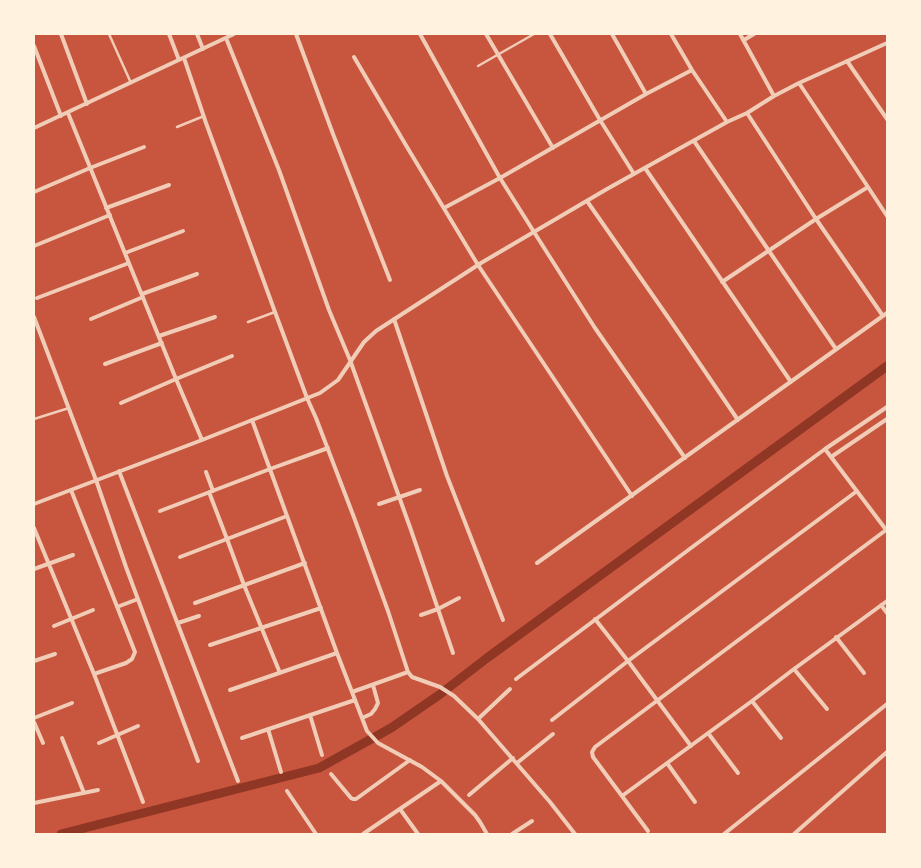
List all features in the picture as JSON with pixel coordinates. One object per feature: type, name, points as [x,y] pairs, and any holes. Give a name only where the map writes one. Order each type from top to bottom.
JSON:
[{"type":"street","points":[[61,34],[87,104]]},
{"type":"street","points":[[169,34],[179,60]]},
{"type":"street","points":[[197,34],[203,49]]},
{"type":"street","points":[[296,34],[390,280]]},
{"type":"street","points":[[420,34],[500,178],[595,328],[685,458]]},
{"type":"street","points":[[486,34],[553,148]]},
{"type":"street","points":[[550,34],[600,120],[634,174]]},
{"type":"street","points":[[612,34],[646,94]]},
{"type":"street","points":[[671,34],[692,70],[727,122]]},
{"type":"street","points":[[740,34],[774,96]]},
{"type":"street","points":[[744,40],[754,34]]},
{"type":"street","points":[[34,128],[230,35],[329,310],[350,360],[453,653]]},
{"type":"street","points":[[34,504],[320,393],[338,380],[350,360],[364,342],[376,331],[478,265],[634,174],[727,122],[747,113],[774,96],[798,83],[887,43]]},
{"type":"street","points":[[34,46],[61,116]]},
{"type":"street","points":[[354,57],[478,265],[632,496]]},
{"type":"street","points":[[184,58],[274,312],[328,448],[383,597],[408,672],[412,677],[440,687],[454,696],[478,718],[550,802],[575,834]]},
{"type":"street","points":[[847,61],[887,119]]},
{"type":"street","points":[[444,208],[500,178],[646,94],[692,70]]},
{"type":"street","points":[[798,83],[868,187],[886,211],[887,216]]},
{"type":"street","points":[[68,113],[202,440]]},
{"type":"street","points":[[747,113],[816,220],[883,316]]},
{"type":"street","points":[[694,141],[836,349]]},
{"type":"street","points":[[34,192],[144,147]]},
{"type":"street","points":[[645,168],[791,382]]},
{"type":"street","points":[[106,208],[170,185]]},
{"type":"street","points":[[722,282],[868,187]]},
{"type":"street","points":[[587,201],[738,420]]},
{"type":"street","points":[[34,246],[110,215]]},
{"type":"street","points":[[125,253],[183,230]]},
{"type":"street","points":[[37,298],[129,263]]},
{"type":"street","points":[[91,319],[142,295],[197,274]]},
{"type":"street","points":[[537,563],[887,313]]},
{"type":"street","points":[[34,317],[96,480],[198,761]]},
{"type":"street","points":[[159,336],[215,317]]},
{"type":"street","points":[[394,319],[447,476],[503,620]]},
{"type":"street","points":[[105,364],[162,343]]},
{"type":"street","points":[[121,403],[232,356]]},
{"type":"street","points":[[516,679],[825,449],[887,407]]},
{"type":"street","points":[[832,457],[887,419]]},
{"type":"street","points":[[252,420],[367,731],[378,743],[422,767],[441,781],[475,815],[487,834]]},
{"type":"street","points":[[160,511],[328,448]]},
{"type":"street","points":[[648,830],[593,757],[592,752],[595,747],[887,531],[825,449]]},
{"type":"street","points":[[120,471],[238,781]]},
{"type":"street","points":[[206,472],[211,492],[227,539],[280,673]]},
{"type":"street","points":[[71,490],[135,652],[132,659],[126,663],[94,674]]},
{"type":"street","points":[[379,504],[420,490]]},
{"type":"street","points":[[552,720],[628,661],[857,492]]},
{"type":"street","points":[[180,557],[287,516]]},
{"type":"street","points":[[34,528],[94,674],[143,802]]},
{"type":"street","points":[[34,569],[73,555]]},
{"type":"street","points":[[195,603],[305,564]]},
{"type":"street","points":[[421,615],[438,609],[459,598]]},
{"type":"street","points":[[117,607],[138,599]]},
{"type":"street","points":[[622,796],[692,746],[836,637],[887,601]]},
{"type":"street","points":[[881,605],[887,613]]},
{"type":"street","points":[[210,645],[321,608]]},
{"type":"street","points":[[54,626],[93,610]]},
{"type":"street","points":[[178,623],[199,616]]},
{"type":"street","points":[[596,619],[692,746]]},
{"type":"street","points":[[836,637],[864,673]]},
{"type":"street","points":[[230,690],[337,653]]},
{"type":"street","points":[[34,661],[55,654]]},
{"type":"street","points":[[794,669],[827,709]]},
{"type":"street","points":[[352,692],[408,672]]},
{"type":"street","points":[[362,718],[371,714],[378,703],[373,684]]},
{"type":"street","points":[[478,718],[510,689]]},
{"type":"street","points":[[242,738],[355,700]]},
{"type":"street","points":[[752,701],[781,738]]},
{"type":"street","points":[[34,718],[72,703]]},
{"type":"street","points":[[724,834],[887,704]]},
{"type":"street","points":[[310,715],[322,755]]},
{"type":"street","points":[[34,722],[43,743]]},
{"type":"street","points":[[99,743],[138,726]]},
{"type":"street","points":[[268,729],[281,772]]},
{"type":"street","points":[[708,733],[738,773]]},
{"type":"street","points":[[517,763],[553,734]]},
{"type":"street","points":[[62,738],[84,793]]},
{"type":"street","points":[[794,834],[887,752]]},
{"type":"street","points":[[469,795],[513,758]]},
{"type":"street","points":[[331,774],[351,798],[356,799],[410,760]]},
{"type":"street","points":[[667,763],[695,802]]},
{"type":"street","points":[[363,834],[441,781]]},
{"type":"street","points":[[34,803],[98,790]]},
{"type":"street","points":[[287,791],[316,834]]},
{"type":"street","points":[[400,809],[418,834]]},
{"type":"street","points":[[512,834],[532,821]]},
{"type":"lane","points":[[109,34],[131,83]]},
{"type":"lane","points":[[478,66],[534,34]]},
{"type":"lane","points":[[177,127],[204,116]]},
{"type":"lane","points":[[248,322],[274,312]]},
{"type":"lane","points":[[34,419],[68,408]]},
{"type":"waterway","points":[[61,834],[319,768],[391,728],[439,695],[487,658],[887,366]]}]
